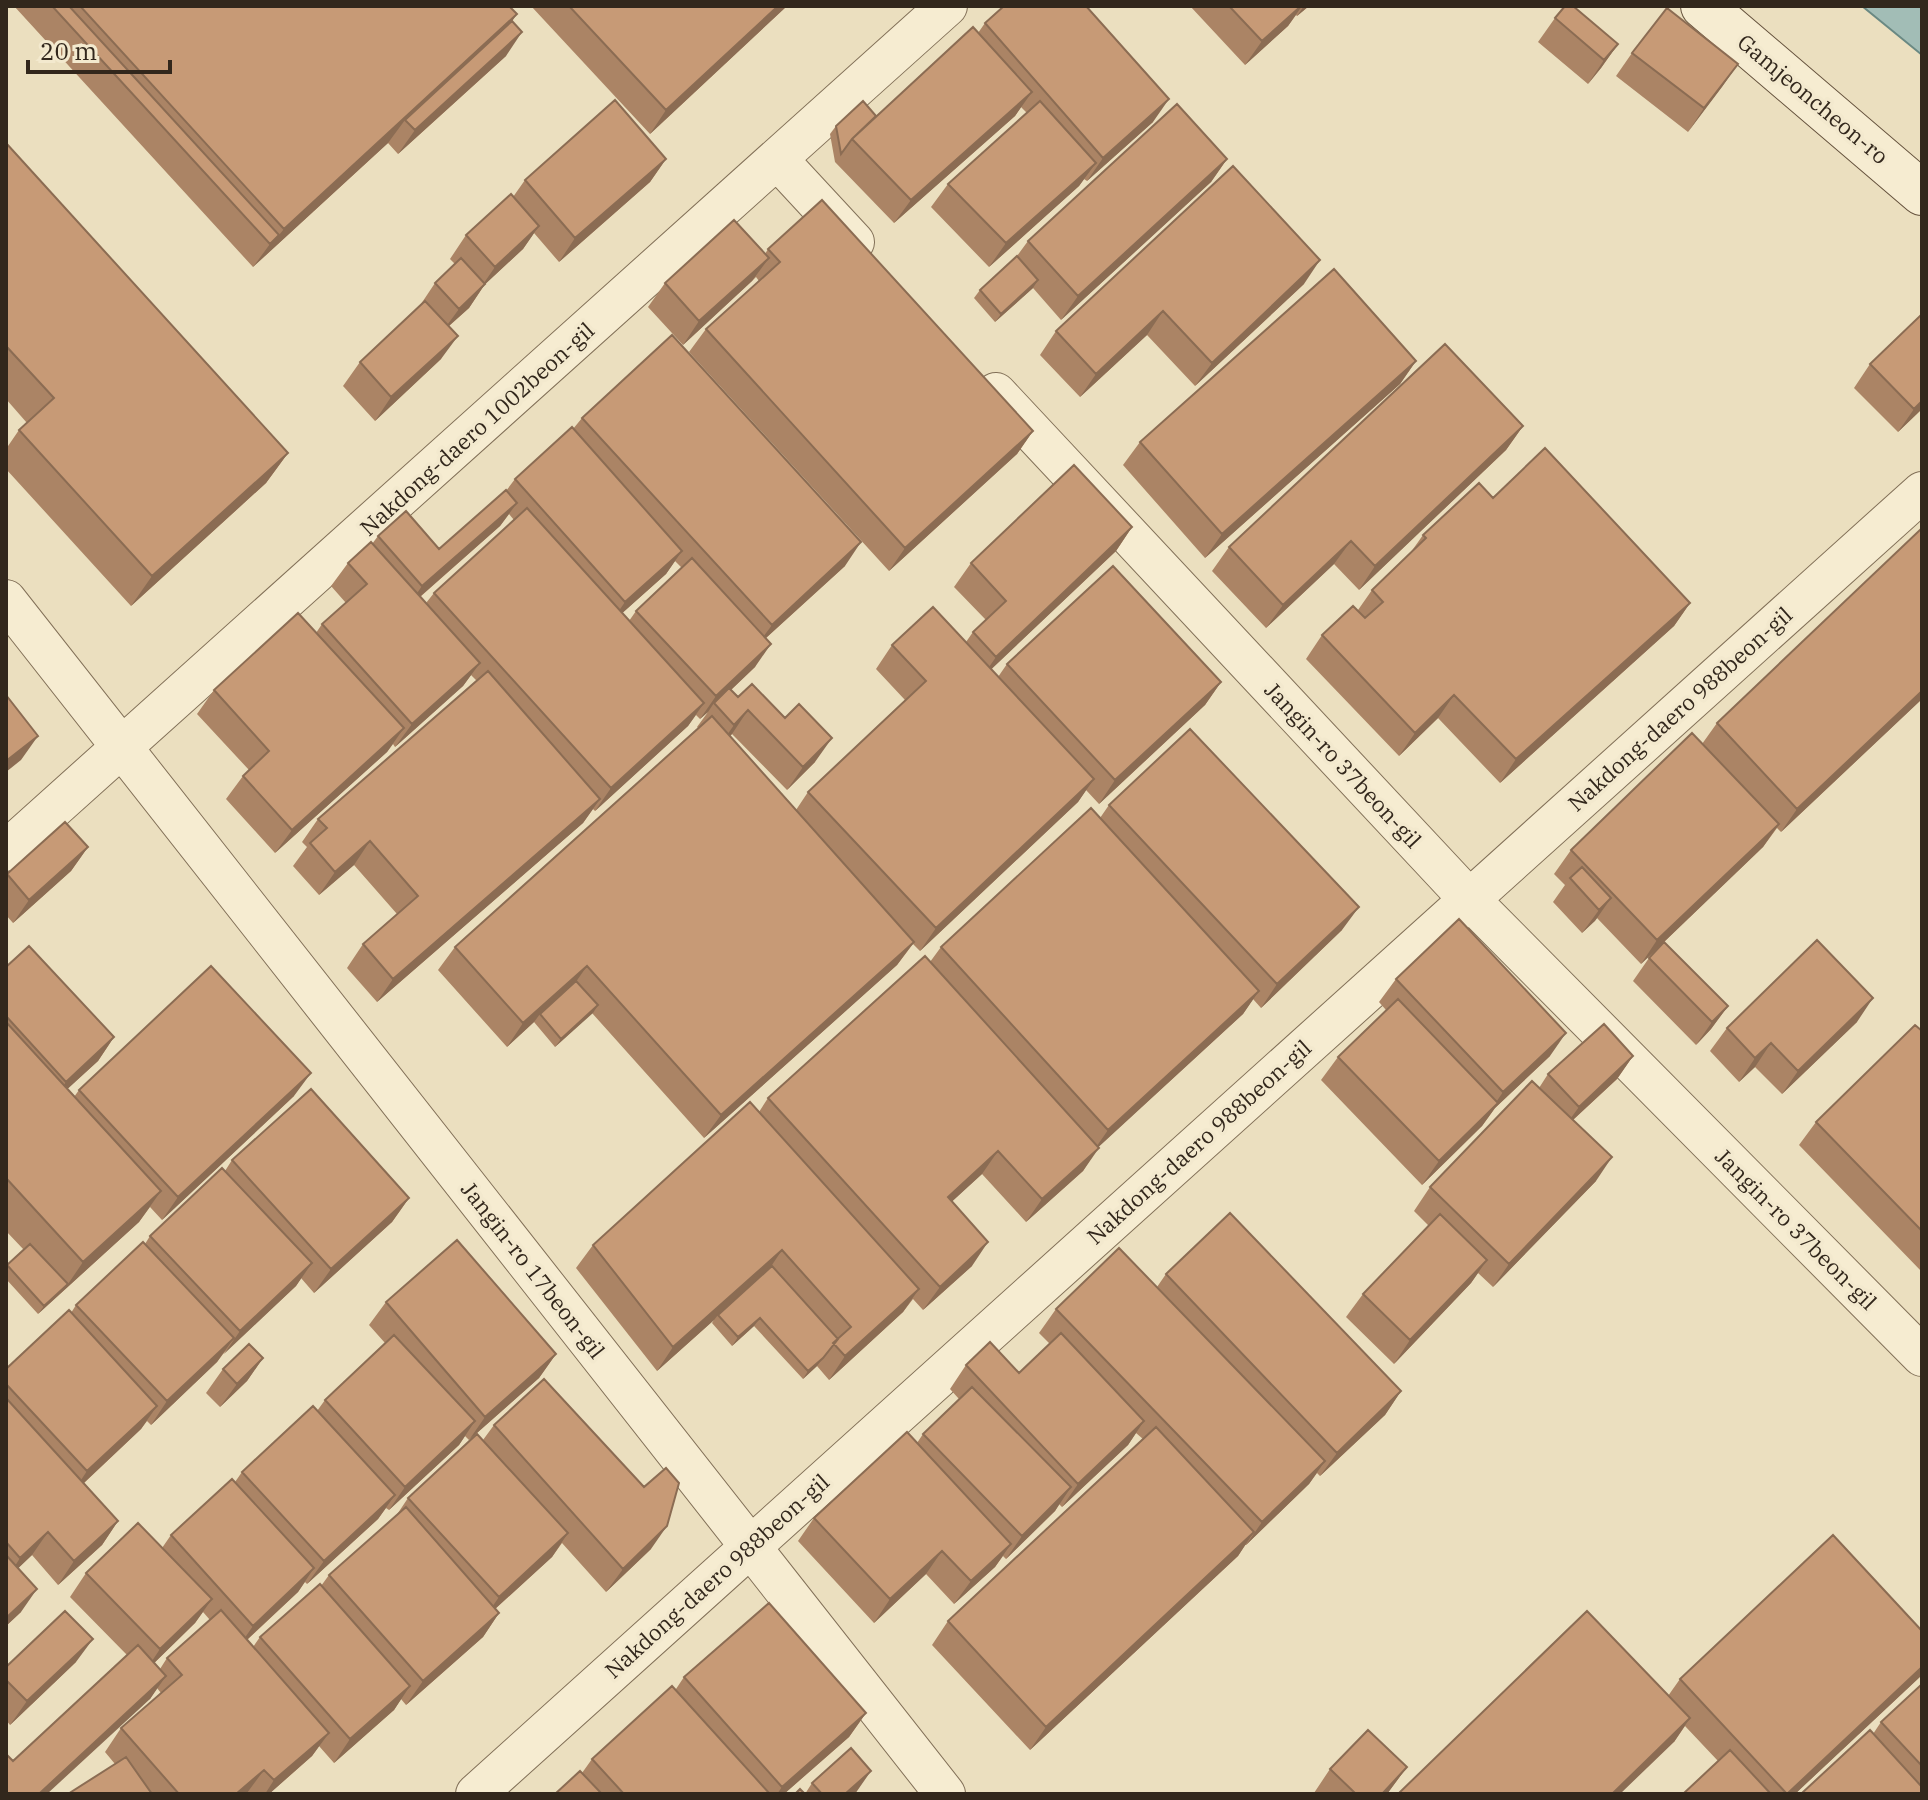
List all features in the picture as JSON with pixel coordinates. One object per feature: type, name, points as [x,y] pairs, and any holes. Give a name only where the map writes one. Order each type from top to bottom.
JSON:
[{"type":"street","name":"Nakdong-daero 1002beon-gil","points":[[6,851],[947,6]]},
{"type":"street","name":"Gamjeoncheon-ro","points":[[1703,6],[1922,193]]},
{"type":"street","points":[[778,160],[875,264]]},
{"type":"street","name":"Jangin-ro 37beon-gil","points":[[972,368],[1469,899],[1922,1356]]},
{"type":"street","name":"Nakdong-daero 988beon-gil","points":[[476,1794],[1922,492]]},
{"type":"street","name":"Jangin-ro 17beon-gil","points":[[6,600],[945,1794]]},
{"type":"water","points":[[1862,6],[1922,6],[1922,55]]},
{"type":"building","points":[[52,6],[69,6],[279,235],[270,244]]},
{"type":"building","points":[[80,6],[509,6],[517,14],[284,229]]},
{"type":"building","points":[[569,6],[778,6],[666,110]]},
{"type":"building","points":[[1004,6],[1086,6],[1169,99],[1103,158],[985,23]]},
{"type":"building","points":[[1229,6],[1301,6],[1262,41]]},
{"type":"building","points":[[1565,6],[1573,6],[1618,44],[1604,60],[1555,18]]},
{"type":"building","points":[[1667,8],[1738,64],[1704,108],[1632,53]]},
{"type":"building","points":[[512,21],[522,32],[415,130],[405,120]]},
{"type":"building","points":[[973,27],[1032,92],[911,200],[852,139]]},
{"type":"building","points":[[615,100],[666,159],[575,238],[525,180]]},
{"type":"building","points":[[863,101],[876,116],[841,154],[836,126]]},
{"type":"building","points":[[1040,101],[1096,163],[1006,243],[948,184]]},
{"type":"building","points":[[1177,104],[1227,159],[1078,296],[1028,241]]},
{"type":"building","points":[[6,143],[288,453],[152,576],[19,430],[54,398],[6,346]]},
{"type":"building","points":[[1233,166],[1320,260],[1212,363],[1163,311],[1096,374],[1056,331]]},
{"type":"building","points":[[511,194],[539,226],[495,267],[466,235]]},
{"type":"building","points":[[822,200],[1033,431],[905,548],[706,329],[780,262],[768,249]]},
{"type":"building","points":[[734,220],[769,258],[699,321],[665,283]]},
{"type":"building","points":[[1017,256],[1038,280],[1001,314],[980,290]]},
{"type":"building","points":[[461,258],[485,284],[459,309],[435,283]]},
{"type":"building","points":[[1334,269],[1416,361],[1222,534],[1140,442]]},
{"type":"building","points":[[425,301],[458,336],[391,397],[360,362]]},
{"type":"building","points":[[1922,314],[1922,401],[1914,409],[1870,364]]},
{"type":"building","points":[[672,335],[861,542],[772,625],[582,418]]},
{"type":"building","points":[[1445,344],[1523,426],[1375,566],[1351,541],[1283,605],[1229,547]]},
{"type":"building","points":[[572,427],[682,551],[625,602],[515,479]]},
{"type":"building","points":[[1545,448],[1690,603],[1516,759],[1454,695],[1415,733],[1322,635],[1353,606],[1365,618],[1383,602],[1372,590],[1426,538],[1423,535],[1479,483],[1493,498]]},
{"type":"building","points":[[1074,465],[1132,527],[996,657],[973,632],[1006,601],[971,563]]},
{"type":"building","points":[[506,490],[517,503],[422,586],[378,536],[406,511],[439,549]]},
{"type":"building","points":[[527,508],[704,703],[611,788],[434,593]]},
{"type":"building","points":[[1922,528],[1922,691],[1797,809],[1717,723]]},
{"type":"building","points":[[371,542],[480,663],[412,724],[322,624],[367,584],[348,563]]},
{"type":"building","points":[[692,558],[771,644],[716,696],[636,611]]},
{"type":"building","points":[[1113,566],[1221,682],[1115,780],[1007,664]]},
{"type":"building","points":[[933,607],[1094,779],[936,928],[808,792],[926,681],[892,645]]},
{"type":"building","points":[[298,613],[404,728],[292,830],[243,776],[269,751],[214,690]]},
{"type":"building","points":[[488,671],[600,799],[393,979],[363,944],[418,896],[370,841],[335,872],[310,843],[327,828],[318,819]]},
{"type":"building","points":[[752,684],[785,718],[799,704],[832,738],[803,767],[748,710],[734,725],[714,703],[729,688],[738,697]]},
{"type":"building","points":[[6,695],[38,736],[6,761]]},
{"type":"building","points":[[712,716],[914,942],[721,1115],[587,966],[523,1023],[455,947]]},
{"type":"building","points":[[1190,729],[1359,907],[1277,984],[1109,805]]},
{"type":"building","points":[[1692,733],[1779,824],[1657,940],[1571,850]]},
{"type":"building","points":[[1091,808],[1259,991],[1108,1130],[941,947]]},
{"type":"building","points":[[65,822],[88,847],[29,900],[7,874]]},
{"type":"building","points":[[1582,867],[1611,898],[1599,910],[1570,878]]},
{"type":"building","points":[[1459,919],[1566,1033],[1503,1092],[1396,979]]},
{"type":"building","points":[[1817,940],[1873,998],[1798,1071],[1771,1043],[1755,1058],[1727,1028]]},
{"type":"building","points":[[1664,942],[1728,1006],[1712,1022],[1649,958]]},
{"type":"building","points":[[29,946],[114,1037],[66,1082],[6,1016],[6,967]]},
{"type":"building","points":[[925,956],[1099,1148],[1042,1199],[998,1151],[948,1197],[988,1242],[940,1287],[768,1098]]},
{"type":"building","points":[[211,966],[311,1073],[178,1197],[79,1090]]},
{"type":"building","points":[[576,981],[598,1005],[561,1039],[540,1014]]},
{"type":"building","points":[[1398,999],[1498,1103],[1439,1161],[1338,1057]]},
{"type":"building","points":[[6,1022],[161,1191],[83,1262],[6,1178]]},
{"type":"building","points":[[1604,1024],[1633,1056],[1579,1107],[1548,1074]]},
{"type":"building","points":[[1915,1025],[1922,1031],[1922,1231],[1816,1122]]},
{"type":"building","points":[[1532,1081],[1612,1157],[1509,1264],[1430,1187]]},
{"type":"building","points":[[311,1089],[409,1198],[331,1269],[232,1160]]},
{"type":"building","points":[[750,1102],[919,1289],[845,1356],[833,1343],[851,1327],[782,1250],[673,1347],[593,1245]]},
{"type":"building","points":[[222,1168],[312,1263],[240,1331],[150,1236]]},
{"type":"building","points":[[1230,1213],[1401,1391],[1337,1453],[1166,1274]]},
{"type":"building","points":[[1440,1214],[1487,1260],[1410,1340],[1363,1294]]},
{"type":"building","points":[[457,1240],[556,1354],[485,1417],[386,1302]]},
{"type":"building","points":[[143,1242],[234,1338],[167,1401],[76,1305]]},
{"type":"building","points":[[30,1244],[68,1284],[44,1306],[7,1265]]},
{"type":"building","points":[[1119,1248],[1325,1461],[1262,1522],[1056,1309]]},
{"type":"building","points":[[772,1266],[838,1339],[808,1371],[760,1318],[738,1337],[718,1315]]},
{"type":"building","points":[[69,1310],[157,1406],[87,1471],[6,1384],[6,1369]]},
{"type":"building","points":[[1061,1333],[1144,1421],[1078,1484],[966,1365],[990,1342],[1019,1373]]},
{"type":"building","points":[[394,1335],[475,1421],[405,1487],[325,1400]]},
{"type":"building","points":[[249,1344],[263,1358],[237,1384],[223,1369]]},
{"type":"building","points":[[544,1379],[644,1487],[666,1468],[679,1483],[667,1526],[623,1569],[494,1425]]},
{"type":"building","points":[[972,1387],[1071,1487],[1022,1536],[923,1434]]},
{"type":"building","points":[[6,1398],[118,1521],[74,1561],[48,1532],[20,1558],[6,1542]]},
{"type":"building","points":[[313,1406],[395,1495],[324,1561],[242,1472]]},
{"type":"building","points":[[1156,1427],[1254,1532],[1046,1727],[948,1621]]},
{"type":"building","points":[[907,1432],[1011,1544],[971,1581],[942,1551],[890,1599],[814,1518]]},
{"type":"building","points":[[477,1434],[568,1533],[499,1597],[408,1498]]},
{"type":"building","points":[[232,1479],[314,1568],[253,1626],[171,1535]]},
{"type":"building","points":[[406,1507],[499,1613],[423,1681],[329,1575]]},
{"type":"building","points":[[138,1523],[212,1599],[160,1649],[86,1573]]},
{"type":"building","points":[[1833,1535],[1922,1631],[1922,1667],[1787,1794],[1680,1679]]},
{"type":"building","points":[[6,1555],[37,1589],[6,1618]]},
{"type":"building","points":[[320,1584],[410,1686],[350,1739],[260,1637]]},
{"type":"building","points":[[769,1603],[866,1713],[782,1787],[684,1677]]},
{"type":"building","points":[[221,1610],[329,1733],[274,1780],[264,1770],[236,1794],[179,1794],[121,1728],[182,1675],[167,1658]]},
{"type":"building","points":[[65,1611],[93,1639],[27,1701],[6,1680],[6,1667]]},
{"type":"building","points":[[1587,1611],[1690,1718],[1612,1794],[1398,1794]]},
{"type":"building","points":[[138,1645],[166,1676],[41,1792],[43,1794],[6,1794],[6,1754],[13,1761]]},
{"type":"building","points":[[1922,1684],[1922,1766],[1881,1722]]},
{"type":"building","points":[[672,1686],[770,1794],[624,1794],[592,1759]]},
{"type":"building","points":[[1368,1730],[1407,1767],[1382,1794],[1356,1794],[1330,1769]]},
{"type":"building","points":[[1870,1730],[1922,1787],[1922,1794],[1802,1793]]},
{"type":"building","points":[[851,1748],[871,1771],[845,1794],[822,1794],[812,1783]]},
{"type":"building","points":[[1730,1750],[1771,1794],[1683,1794]]},
{"type":"building","points":[[126,1757],[152,1794],[68,1794]]},
{"type":"building","points":[[580,1771],[602,1794],[555,1794]]}]
